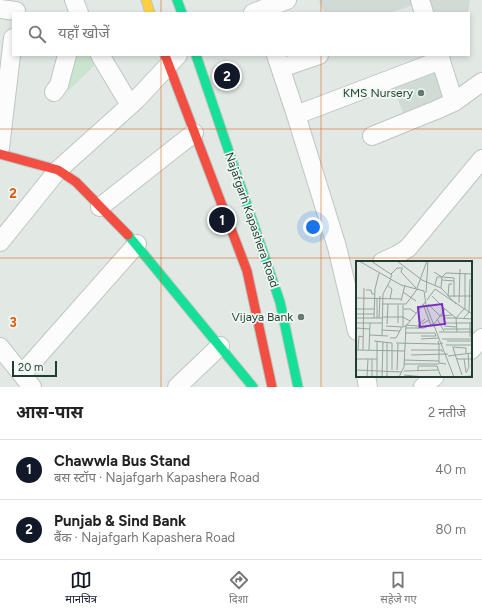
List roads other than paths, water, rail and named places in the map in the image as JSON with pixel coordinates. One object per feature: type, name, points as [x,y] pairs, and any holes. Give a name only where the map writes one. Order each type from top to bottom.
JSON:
[{"type":"main road","points":[[146,0],[150,12]]},
{"type":"main road","points":[[177,0],[182,12]]},
{"type":"main road","name":"Najafgarh Kapashera Road","points":[[196,56],[280,302],[298,387]]},
{"type":"main road","name":"Najafgarh Kapashera Road","points":[[170,58],[194,133],[247,271],[272,387]]},
{"type":"main road","points":[[0,154],[58,170],[76,182],[136,244],[253,387]]},
{"type":"street","points":[[258,9],[288,0]]},
{"type":"street","points":[[420,0],[424,12]]},
{"type":"street","points":[[0,148],[8,49]]},
{"type":"street","points":[[54,92],[59,84],[67,56]]},
{"type":"street","points":[[101,56],[130,105]]},
{"type":"street","points":[[312,56],[278,61],[350,268],[356,322]]},
{"type":"street","points":[[0,242],[58,170],[130,105],[170,58]]},
{"type":"street","points":[[296,115],[440,58],[454,102]]},
{"type":"street","points":[[372,136],[454,102],[482,82]]},
{"type":"street","points":[[100,207],[194,133]]},
{"type":"street","points":[[384,261],[408,248],[482,159]]},
{"type":"street","points":[[1,350],[27,381],[136,244]]},
{"type":"street","points":[[472,349],[482,338]]},
{"type":"street","points":[[177,387],[220,346]]},
{"type":"street","points":[[366,377],[368,387]]},
{"type":"street","points":[[423,387],[434,377]]},
{"type":"place","name":"Punjab & Sind Bank","points":[[227,76]]},
{"type":"place","name":"KMS Nursery","points":[[421,93]]},
{"type":"place","name":"Chawwla Bus Stand","points":[[222,220]]},
{"type":"place","name":"Vijaya Bank","points":[[301,317]]}]
